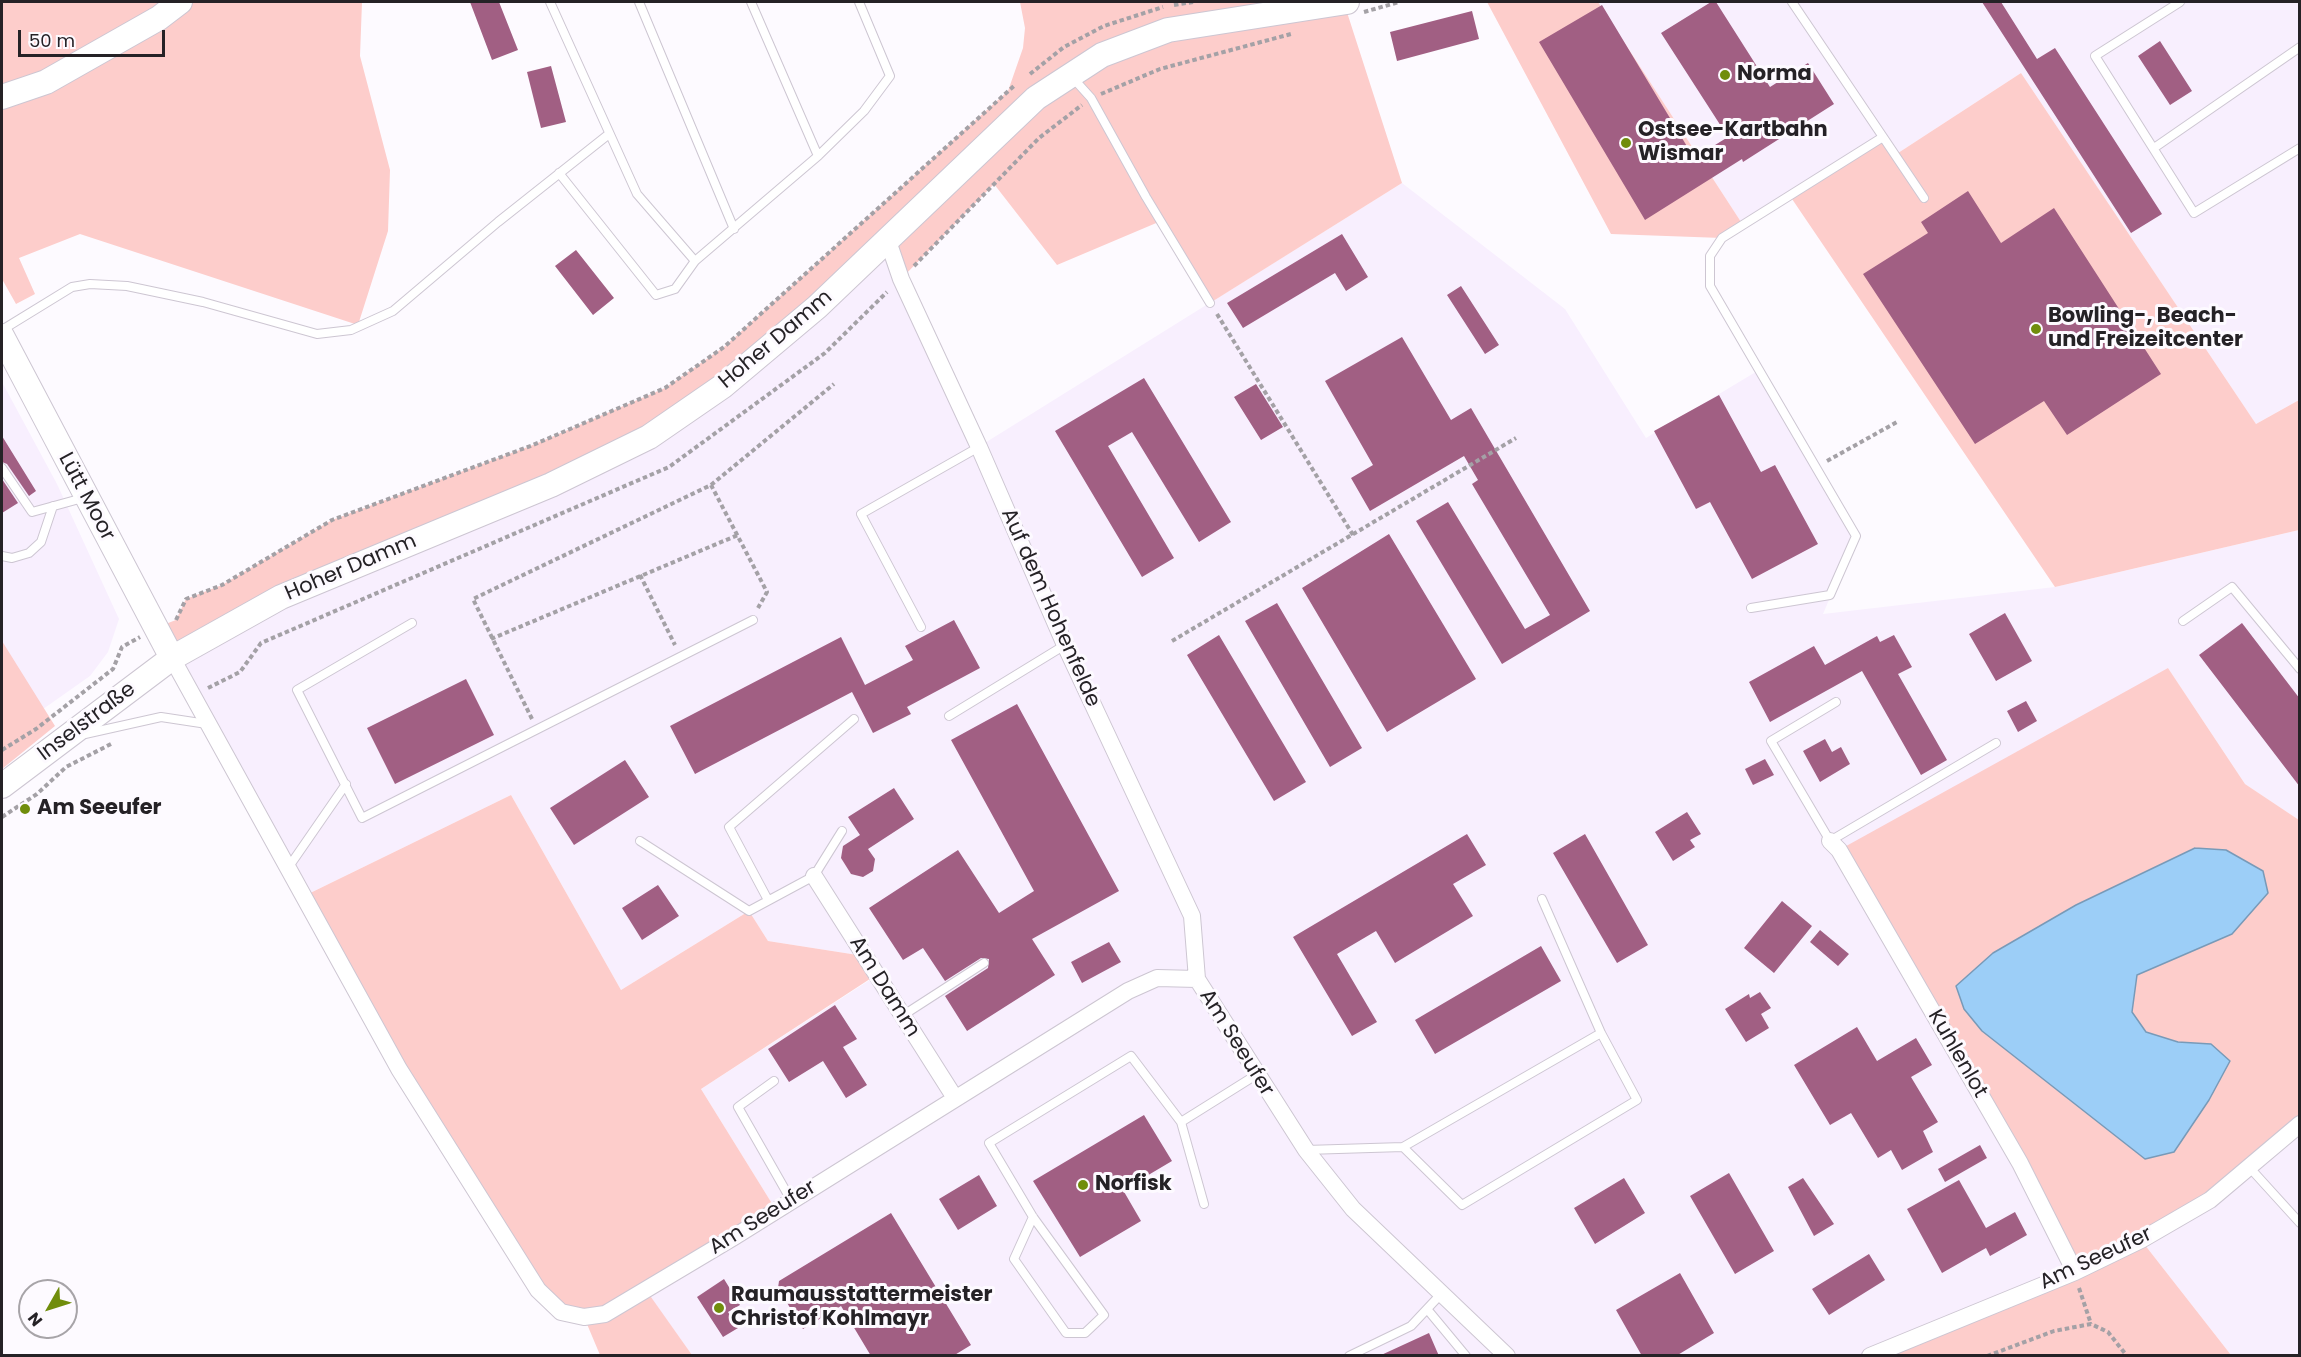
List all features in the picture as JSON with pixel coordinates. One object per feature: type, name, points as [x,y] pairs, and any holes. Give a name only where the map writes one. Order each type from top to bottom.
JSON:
[{"type":"main road","points":[[2,97],[46,82],[159,18],[180,2]]},
{"type":"main road","name":"Hoher Damm","points":[[172,658],[281,597],[551,485],[649,437],[723,386],[817,307],[1036,98],[1102,55],[1168,30],[1347,2]]},
{"type":"main road","name":"Lütt Moor","points":[[2,336],[172,658]]},
{"type":"main road","name":"Inselstraße","points":[[2,786],[172,658]]},
{"type":"street","name":"Auf dem Hohenfelde","points":[[888,241],[901,279],[980,447],[1065,645],[1192,916],[1197,979]]},
{"type":"street","name":"Am Seeufer","points":[[172,658],[211,724],[287,869],[399,1069],[538,1290],[561,1312],[584,1317],[605,1314],[1128,991],[1157,978],[1197,979],[1256,1075],[1306,1150],[1353,1209],[1507,1356]]},
{"type":"street","name":"Kuhlenlot","points":[[1830,841],[1839,850],[2020,1163],[2075,1272]]},
{"type":"street","name":"Am Damm","points":[[814,876],[955,1098]]},
{"type":"street","name":"Am Seeufer","points":[[1870,1356],[2075,1272],[2141,1240],[2210,1200],[2300,1124]]},
{"type":"lane","points":[[550,2],[637,194],[695,261]]},
{"type":"lane","points":[[639,2],[734,229]]},
{"type":"lane","points":[[751,2],[818,156]]},
{"type":"lane","points":[[559,173],[656,295],[675,289],[695,261],[818,156],[864,111],[890,76],[859,2]]},
{"type":"lane","points":[[1792,2],[1924,198]]},
{"type":"lane","points":[[2180,2],[2095,56],[2194,213],[2300,148]]},
{"type":"lane","points":[[2154,148],[2300,47]]},
{"type":"lane","points":[[1070,75],[1091,98],[1146,197],[1210,303]]},
{"type":"lane","points":[[2,330],[64,291],[90,284],[127,286],[203,302],[317,334],[351,330],[393,311],[609,134]]},
{"type":"lane","points":[[1750,608],[1830,595],[1857,536],[1710,286],[1710,256],[1722,238],[1883,136]]},
{"type":"lane","points":[[921,627],[861,514],[980,447]]},
{"type":"lane","points":[[2,468],[32,512],[86,497]]},
{"type":"lane","points":[[2,556],[12,558],[29,553],[41,542],[53,506]]},
{"type":"lane","points":[[2183,621],[2232,587],[2300,669]]},
{"type":"lane","points":[[412,623],[297,690],[362,818],[753,620]]},
{"type":"lane","points":[[949,716],[1065,645]]},
{"type":"lane","points":[[1836,702],[1771,741],[1830,841],[1996,743]]},
{"type":"lane","points":[[64,739],[161,717],[211,724]]},
{"type":"lane","points":[[768,900],[729,827],[854,719]]},
{"type":"lane","points":[[287,869],[346,784]]},
{"type":"lane","points":[[640,840],[749,911],[814,876],[842,831]]},
{"type":"lane","points":[[1403,1147],[1462,1205],[1637,1100],[1601,1033],[1542,899]]},
{"type":"lane","points":[[902,1016],[984,963]]},
{"type":"lane","points":[[1306,1150],[1403,1147],[1601,1033]]},
{"type":"lane","points":[[1033,1217],[1014,1259],[1066,1333],[1085,1333],[1104,1315],[1033,1217],[989,1143],[1131,1056],[1181,1122],[1204,1204]]},
{"type":"lane","points":[[1181,1122],[1256,1075]]},
{"type":"lane","points":[[774,1081],[738,1107],[792,1200]]},
{"type":"lane","points":[[2250,1168],[2300,1223]]},
{"type":"lane","points":[[1349,1356],[1411,1326],[1442,1293]]},
{"type":"lane","points":[[1427,1309],[1466,1356]]},
{"type":"path","points":[[1027,76],[1064,46],[1104,26],[1154,9],[1193,2]]},
{"type":"path","points":[[2,750],[36,729],[113,669],[122,647],[155,628],[176,620],[186,599],[222,585],[332,520],[533,445],[666,388],[724,347],[1018,84]]},
{"type":"path","points":[[1210,303],[1353,535]]},
{"type":"path","points":[[538,730],[472,599],[711,485],[834,384]]},
{"type":"path","points":[[1816,467],[1897,422]]},
{"type":"path","points":[[1172,641],[1516,438]]},
{"type":"path","points":[[711,485],[767,592],[753,620]]},
{"type":"path","points":[[491,639],[738,536]]},
{"type":"path","points":[[640,575],[681,657]]},
{"type":"path","points":[[2,817],[37,794],[66,767],[121,739]]},
{"type":"path","points":[[2075,1272],[2084,1308],[2091,1324]]},
{"type":"path","points":[[1987,1356],[2054,1331],[2091,1324],[2108,1332],[2127,1356]]},
{"type":"shaded area","points":[[2,2],[362,2],[360,56],[390,170],[388,231],[358,325],[80,234],[19,258],[35,294],[16,304],[2,279]]},
{"type":"shaded area","points":[[1020,2],[1347,2],[1344,3],[1402,183],[1210,303],[1161,221],[1057,265],[994,184],[901,279],[888,241],[649,437],[172,658],[155,628],[176,620],[186,599],[222,585],[332,520],[533,445],[665,388],[724,347],[1008,91],[1023,48],[1025,28]]},
{"type":"shaded area","name":"Ostsee-Kartbahn Wismar","points":[[1487,2],[1598,2],[1743,225],[1722,238],[1611,234]]},
{"type":"shaded area","points":[[1598,2],[2299,2],[2299,400],[2256,424],[2021,73],[1895,155],[1883,137],[1743,225]]},
{"type":"shaded area","name":"Bowling-, Beach- und Freizeitcenter","points":[[2021,73],[2256,424],[2299,400],[2299,530],[2055,587],[1790,196],[1883,137],[1895,155]]},
{"type":"shaded area","points":[[1402,183],[1565,309],[1646,438],[1759,370],[1856,536],[1823,614],[2055,587],[2299,530],[2299,820],[2245,784],[2168,668],[2075,1271],[1870,1355],[777,1356],[775,1353],[770,1356],[692,1355],[645,1290],[776,1210],[701,1089],[876,976],[864,956],[768,941],[749,911],[621,990],[511,795],[302,897],[172,658],[551,485],[888,241],[980,446]]},
{"type":"shaded area","points":[[2,382],[57,484],[119,619],[108,652],[90,676],[2,738]]},
{"type":"shaded area","points":[[2,641],[55,726],[2,769]]},
{"type":"shaded area","points":[[2168,668],[2245,784],[2299,820],[2299,1124],[2141,1240],[2231,1355],[1870,1355],[2075,1272],[1839,850]]},
{"type":"shaded area","points":[[511,795],[621,990],[749,911],[768,941],[864,956],[876,975],[701,1089],[776,1210],[646,1290],[692,1355],[600,1355],[584,1317],[538,1290],[302,897]]},
{"type":"shaded area","points":[[2299,1124],[2299,1355],[2231,1355],[2141,1240]]},
{"type":"water","points":[[2195,848],[2226,850],[2263,871],[2268,893],[2232,934],[2137,975],[2132,1012],[2146,1032],[2178,1042],[2211,1044],[2230,1061],[2209,1100],[2174,1152],[2145,1159],[1982,1031],[1964,1009],[1956,986],[1993,953],[2076,905]]},
{"type":"building","points":[[470,2],[499,2],[518,50],[492,60]]},
{"type":"building","points":[[1711,2],[1716,2],[1770,87],[1808,63],[1834,104],[1743,162],[1742,159],[1645,220],[1539,42],[1602,5],[1694,158],[1728,137],[1661,33]]},
{"type":"building","points":[[1982,2],[2001,2],[2037,59],[2055,48],[2162,214],[2131,233]]},
{"type":"building","points":[[1472,11],[1479,39],[1397,61],[1390,32]]},
{"type":"building","points":[[2160,41],[2192,91],[2170,105],[2138,56]]},
{"type":"building","points":[[551,66],[566,122],[541,128],[527,72]]},
{"type":"building","points":[[1968,191],[2001,243],[2054,208],[2161,374],[2067,435],[2044,401],[1975,444],[1863,274],[1928,233],[1921,222]]},
{"type":"building","points":[[1342,234],[1368,277],[1346,291],[1335,273],[1243,328],[1227,303]]},
{"type":"building","points":[[576,250],[614,298],[593,315],[555,266]]},
{"type":"building","points":[[1461,286],[1499,345],[1485,354],[1447,295]]},
{"type":"building","points":[[1402,337],[1451,420],[1471,408],[1590,611],[1502,664],[1416,521],[1448,502],[1525,629],[1550,615],[1472,484],[1478,480],[1464,456],[1370,511],[1351,478],[1373,465],[1325,381]]},
{"type":"building","points":[[1144,378],[1231,522],[1199,542],[1132,432],[1108,446],[1174,558],[1142,577],[1055,431]]},
{"type":"building","points":[[1256,384],[1283,427],[1261,440],[1234,397]]},
{"type":"building","points":[[1719,395],[1761,472],[1775,465],[1818,544],[1752,579],[1710,502],[1696,509],[1654,431]]},
{"type":"building","points":[[2,436],[36,491],[29,496],[7,464],[2,462]]},
{"type":"building","points":[[2,479],[18,503],[2,513]]},
{"type":"building","points":[[1389,534],[1476,679],[1387,732],[1302,588]]},
{"type":"building","points":[[1277,603],[1362,748],[1330,767],[1245,621]]},
{"type":"building","points":[[2005,613],[2032,661],[1996,681],[1969,634]]},
{"type":"building","points":[[954,620],[980,668],[907,707],[911,714],[873,733],[852,692],[695,774],[670,726],[841,637],[865,685],[913,660],[905,646]]},
{"type":"building","points":[[2242,623],[2300,699],[2300,787],[2199,655]]},
{"type":"building","points":[[1219,635],[1306,782],[1274,801],[1187,655]]},
{"type":"building","points":[[1894,635],[1912,667],[1898,674],[1947,760],[1921,775],[1862,671],[1770,722],[1749,682],[1814,646],[1825,665],[1877,636],[1880,642]]},
{"type":"building","points":[[466,679],[494,735],[395,784],[367,728]]},
{"type":"building","points":[[2026,701],[2037,721],[2018,732],[2007,711]]},
{"type":"building","points":[[1017,704],[1119,891],[1032,939],[1055,975],[967,1031],[945,996],[988,968],[989,959],[981,958],[945,981],[923,948],[903,960],[869,908],[958,850],[999,913],[1034,891],[951,740]]},
{"type":"building","points":[[1825,739],[1832,752],[1841,747],[1850,764],[1820,782],[1803,751]]},
{"type":"building","points":[[1765,759],[1774,775],[1753,785],[1745,769]]},
{"type":"building","points":[[625,760],[649,797],[574,845],[550,808]]},
{"type":"building","points":[[894,788],[914,819],[868,849],[875,859],[873,871],[863,877],[851,874],[841,858],[843,846],[860,835],[848,817]]},
{"type":"building","points":[[1687,812],[1701,834],[1690,840],[1695,847],[1673,861],[1655,832]]},
{"type":"building","points":[[1467,834],[1486,865],[1453,884],[1473,916],[1395,963],[1376,931],[1337,954],[1377,1022],[1352,1036],[1293,937]]},
{"type":"building","points":[[1585,834],[1648,945],[1617,963],[1553,853]]},
{"type":"building","points":[[658,885],[679,916],[642,940],[622,908]]},
{"type":"building","points":[[1782,901],[1812,926],[1774,973],[1744,948]]},
{"type":"building","points":[[1820,930],[1849,954],[1838,966],[1810,942]]},
{"type":"building","points":[[1109,942],[1121,962],[1082,983],[1071,962]]},
{"type":"building","points":[[1541,946],[1561,981],[1435,1054],[1415,1020]]},
{"type":"building","points":[[1760,992],[1771,1008],[1761,1014],[1769,1028],[1746,1042],[1725,1009],[1749,994],[1750,998]]},
{"type":"building","points":[[835,1005],[857,1039],[843,1047],[867,1085],[846,1098],[823,1061],[789,1082],[768,1049]]},
{"type":"building","points":[[1857,1027],[1877,1061],[1916,1038],[1932,1065],[1911,1077],[1938,1122],[1923,1131],[1933,1152],[1902,1170],[1891,1150],[1878,1158],[1851,1113],[1830,1125],[1794,1065]]},
{"type":"building","name":"Norfisk","points":[[1144,1115],[1172,1161],[1123,1190],[1141,1221],[1080,1257],[1033,1181]]},
{"type":"building","points":[[1980,1145],[1987,1158],[1945,1182],[1938,1169]]},
{"type":"building","points":[[1729,1173],[1774,1251],[1735,1274],[1690,1196]]},
{"type":"building","points":[[979,1175],[997,1206],[958,1230],[939,1199]]},
{"type":"building","points":[[1624,1178],[1645,1213],[1595,1244],[1574,1208]]},
{"type":"building","points":[[1803,1178],[1834,1224],[1814,1236],[1788,1187]]},
{"type":"building","points":[[1959,1180],[1986,1228],[2015,1212],[2027,1235],[1990,1256],[1986,1248],[1942,1273],[1907,1209]]},
{"type":"building","points":[[891,1213],[971,1345],[953,1356],[871,1356],[841,1306],[803,1329],[778,1288],[779,1281]]},
{"type":"building","points":[[1869,1254],[1885,1280],[1829,1315],[1812,1289]]},
{"type":"building","points":[[1680,1273],[1714,1333],[1676,1356],[1642,1356],[1616,1310]]},
{"type":"building","name":"Raumausstattermeister Christof Kohlmayr","points":[[724,1279],[740,1305],[728,1312],[738,1328],[723,1337],[697,1297]]},
{"type":"building","points":[[1429,1333],[1439,1356],[1379,1356]]},
{"type":"place","name":"Norma","points":[[1725,75]]},
{"type":"place","name":"Ostsee-Kartbahn Wismar","points":[[1626,143]]},
{"type":"place","name":"Bowling-, Beach- und Freizeitcenter","points":[[2036,329]]},
{"type":"place","name":"Am Seeufer","points":[[25,809]]},
{"type":"place","name":"Norfisk","points":[[1083,1185]]},
{"type":"place","name":"Raumausstattermeister Christof Kohlmayr","points":[[719,1308]]}]
